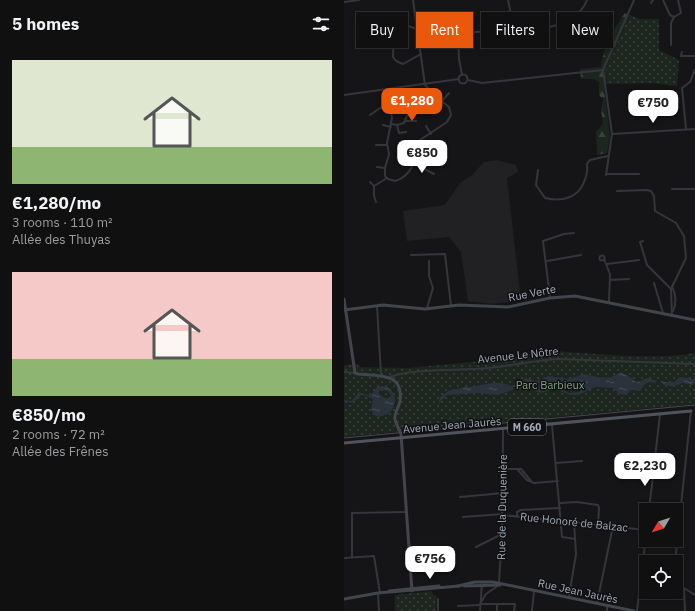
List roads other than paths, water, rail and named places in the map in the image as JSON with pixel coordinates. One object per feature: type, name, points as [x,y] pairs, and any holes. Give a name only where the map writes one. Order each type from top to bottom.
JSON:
[{"type":"main road","name":"Avenue Jean Jaurès","points":[[344,443],[503,430],[660,415],[695,410]]},
{"type":"street","points":[[344,2],[359,0]]},
{"type":"street","points":[[413,0],[416,22]]},
{"type":"street","points":[[508,0],[511,12]]},
{"type":"street","points":[[549,26],[568,21],[580,12],[588,0]]},
{"type":"street","points":[[634,0],[603,70],[612,134],[606,175],[639,174]]},
{"type":"street","points":[[663,0],[670,15],[674,17]]},
{"type":"street","points":[[671,45],[671,23],[674,17],[681,13],[678,0]]},
{"type":"street","points":[[416,29],[398,24],[394,25],[393,57],[396,61],[403,64],[421,54]]},
{"type":"street","points":[[387,178],[393,181],[399,180],[410,171],[413,163],[412,148],[417,141],[431,134],[447,122],[451,116],[450,108],[425,84],[420,48]]},
{"type":"street","points":[[344,95],[459,79],[462,75],[459,48]]},
{"type":"street","points":[[682,52],[681,56],[695,56]]},
{"type":"street","points":[[462,75],[466,76],[468,80],[482,83],[603,70]]},
{"type":"street","points":[[686,129],[682,87],[690,82],[695,70]]},
{"type":"street","points":[[459,79],[463,83],[468,80]]},
{"type":"street","points":[[387,89],[391,125],[387,145],[389,154],[385,168],[387,178]]},
{"type":"street","points":[[442,101],[448,93]]},
{"type":"street","points":[[405,121],[407,116],[418,104]]},
{"type":"street","points":[[370,115],[380,108],[390,106]]},
{"type":"street","points":[[383,125],[397,126],[405,121],[416,121]]},
{"type":"street","points":[[397,126],[399,133],[406,132]]},
{"type":"street","points":[[426,126],[431,134]]},
{"type":"street","points":[[612,134],[695,129]]},
{"type":"street","points":[[376,145],[387,145]]},
{"type":"street","points":[[405,147],[412,148]]},
{"type":"street","points":[[413,152],[427,150]]},
{"type":"street","points":[[538,170],[536,185],[545,198],[574,196],[580,190],[588,172],[587,164],[590,160],[608,156]]},
{"type":"street","points":[[413,163],[434,174]]},
{"type":"street","points":[[377,167],[385,168]]},
{"type":"street","points":[[374,186],[387,178]]},
{"type":"street","points":[[370,182],[374,186],[374,196],[376,202]]},
{"type":"street","points":[[672,189],[695,188]]},
{"type":"street","points":[[617,191],[651,191],[654,196],[655,211],[676,223],[681,229],[685,243],[686,258],[672,287],[672,314]]},
{"type":"street","points":[[550,298],[543,241],[564,234],[574,233]]},
{"type":"street","points":[[644,241],[640,242],[647,264],[675,291],[676,305],[672,314]]},
{"type":"street","points":[[411,255],[445,254],[451,306]]},
{"type":"street","points":[[546,261],[581,255]]},
{"type":"street","points":[[604,259],[607,264],[610,280],[609,302]]},
{"type":"street","points":[[607,264],[639,260]]},
{"type":"street","points":[[427,309],[433,288],[429,277],[429,262]]},
{"type":"street","points":[[610,280],[629,279]]},
{"type":"street","points":[[654,284],[664,314]]},
{"type":"street","name":"Rue Verte","points":[[344,310],[376,306],[427,309],[460,304],[510,307],[550,298],[581,297],[664,314],[672,314],[695,320]]},
{"type":"street","points":[[344,299],[344,310],[355,372]]},
{"type":"street","points":[[376,306],[381,375]]},
{"type":"street","name":"Avenue Le Nôtre","points":[[344,372],[390,377],[400,374],[503,367],[540,360],[559,359],[695,364]]},
{"type":"street","points":[[390,377],[397,384],[400,393],[400,403],[395,418],[401,439],[412,590]]},
{"type":"street","points":[[681,503],[691,411]]},
{"type":"street","points":[[650,503],[660,415]]},
{"type":"street","points":[[552,425],[562,521],[562,537],[575,540]]},
{"type":"street","name":"Rue de la Duquenière","points":[[499,584],[502,534],[503,430]]},
{"type":"street","points":[[556,463],[582,461]]},
{"type":"street","points":[[503,469],[522,469],[531,481],[535,483],[558,481]]},
{"type":"street","points":[[460,497],[503,493]]},
{"type":"street","points":[[560,503],[597,504],[599,508],[598,525]]},
{"type":"street","points":[[517,516],[517,512],[521,510],[560,508]]},
{"type":"street","points":[[352,556],[352,513],[406,512]]},
{"type":"street","name":"Rue Honoré de Balzac","points":[[463,517],[502,515],[517,516],[639,529]]},
{"type":"street","points":[[568,598],[575,561],[574,522]]},
{"type":"street","points":[[597,604],[613,526]]},
{"type":"street","points":[[476,547],[502,534]]},
{"type":"street","points":[[344,558],[352,556],[374,556],[379,593],[378,611]]},
{"type":"street","points":[[480,611],[482,583]]},
{"type":"street","name":"Rue Jean Jaurès","points":[[344,599],[379,593],[482,583],[499,584],[634,611]]},
{"type":"street","points":[[480,604],[486,594],[499,584]]},
{"type":"street","points":[[684,588],[695,595]]},
{"type":"street","points":[[684,588],[685,611]]},
{"type":"street","points":[[532,611],[534,591]]},
{"type":"street","points":[[637,611],[639,594]]},
{"type":"street","points":[[438,599],[438,611]]},
{"type":"street","points":[[458,606],[480,604],[515,604],[514,611]]},
{"type":"street","points":[[497,604],[497,611]]},
{"type":"street","points":[[607,606],[607,611]]},
{"type":"water","points":[[621,372],[637,383],[647,378],[657,381],[655,383],[649,382],[644,385],[640,391],[631,390],[626,395],[619,394],[614,388],[595,387],[579,395],[571,395],[553,389],[541,393],[529,389],[516,389],[516,385],[526,378],[536,381],[549,376],[569,379],[584,374],[602,378],[611,377]],"holes":[[[579,386],[584,387],[579,392],[568,393],[565,390]]]},
{"type":"water","points":[[680,377],[693,379],[695,377],[695,382],[692,385],[683,383],[670,386],[662,384],[663,382],[674,382]]},
{"type":"water","points":[[493,383],[513,386],[513,390],[497,395],[478,393],[447,395],[439,403],[440,397],[450,390]]},
{"type":"water","points":[[383,386],[388,388],[394,394],[394,406],[388,414],[379,417],[374,415],[371,409],[373,399],[362,394],[353,403],[344,401],[352,401],[359,392],[370,396],[377,387]],"holes":[[[382,390],[388,391],[391,398],[385,398],[378,394],[379,391]]]},
{"type":"tram line","points":[[344,438],[695,405]]},
{"type":"park label","name":"Parc Barbieux","points":[[550,385]]}]
